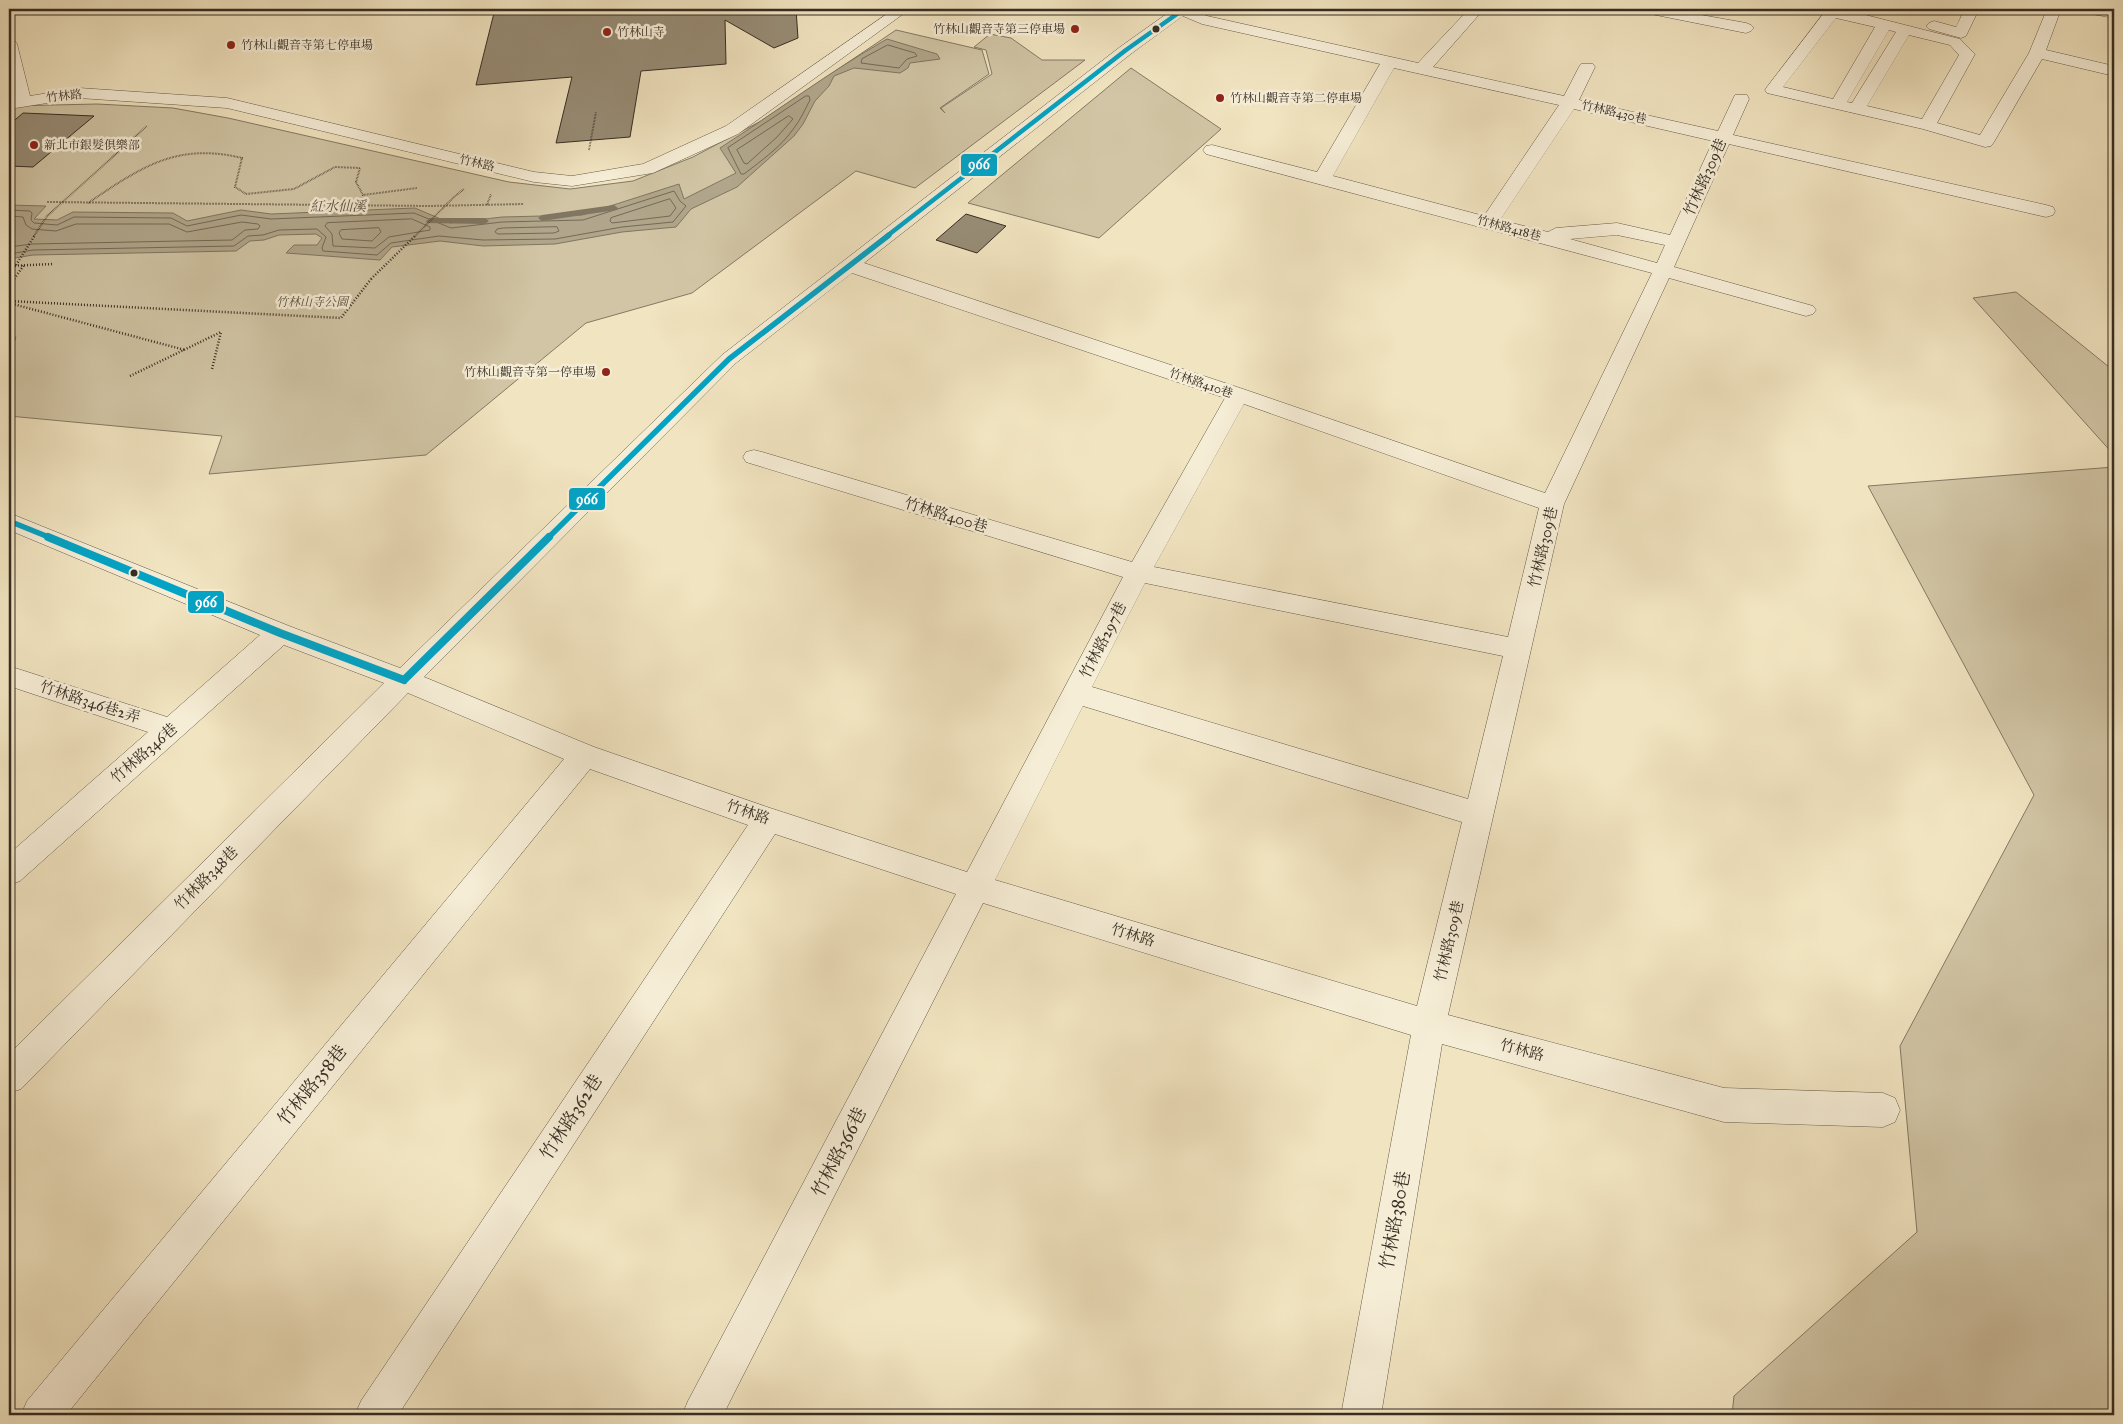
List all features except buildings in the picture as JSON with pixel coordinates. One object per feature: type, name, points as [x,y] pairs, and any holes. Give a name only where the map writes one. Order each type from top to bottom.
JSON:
[{"type":"street","name":"竹林路","points":[[16,103],[79,93],[227,103],[534,177],[572,181],[647,169],[732,130],[903,9]]},
{"type":"street","points":[[404,680],[729,359],[1126,50],[1182,9]]},
{"type":"street","name":"竹林路430巷","points":[[1182,9],[1202,19],[2046,211]]},
{"type":"street","points":[[1422,69],[1477,9]]},
{"type":"street","points":[[1646,9],[1746,28]]},
{"type":"street","points":[[1856,9],[1961,33],[1972,9]]},
{"type":"street","points":[[1927,125],[1967,54],[1955,42],[1834,11],[1773,90],[1927,125],[1984,142],[2037,54],[2054,9]]},
{"type":"street","points":[[2086,9],[2114,14]]},
{"type":"street","points":[[1838,105],[1884,25]]},
{"type":"street","points":[[1857,109],[1905,30]]},
{"type":"street","points":[[9,44],[16,103]]},
{"type":"street","points":[[2037,54],[2114,71]]},
{"type":"street","points":[[1322,179],[1390,62]]},
{"type":"street","points":[[1489,223],[1570,102],[1587,67]]},
{"type":"street","name":"竹林路309巷","points":[[1429,1025],[1552,504],[1663,270],[1741,99]]},
{"type":"street","name":"竹林路418巷","points":[[1212,150],[1538,236],[1806,310]]},
{"type":"street","points":[[1538,236],[1617,229],[1676,242]]},
{"type":"street","name":"竹林路410巷","points":[[849,265],[1238,395],[1552,504]]},
{"type":"street","name":"竹林路297巷","points":[[976,888],[1138,573],[1238,395]]},
{"type":"street","name":"竹林路400巷","points":[[754,457],[1138,573],[1519,649]]},
{"type":"street","name":"竹林路","points":[[13,529],[404,680],[584,755],[768,820],[976,888],[1429,1025],[1724,1105],[1883,1110]]},
{"type":"street","name":"竹林路346巷","points":[[9,872],[280,633]]},
{"type":"street","name":"竹林路346巷2弄","points":[[9,680],[12,677],[171,729]]},
{"type":"street","name":"竹林路348巷","points":[[9,1077],[404,680]]},
{"type":"street","points":[[1076,693],[1479,815]]},
{"type":"street","name":"竹林路358巷","points":[[41,1415],[584,755]]},
{"type":"street","name":"竹林路362巷","points":[[375,1415],[768,820]]},
{"type":"street","name":"竹林路366巷","points":[[702,1415],[976,888]]},
{"type":"street","name":"竹林路380巷","points":[[1362,1415],[1429,1025]]},
{"type":"path","points":[[591,144],[596,112]]},
{"type":"path","points":[[16,265],[47,216],[134,136]]},
{"type":"path","points":[[87,203],[138,170],[174,156],[200,152],[225,152],[242,158],[235,187],[246,194],[294,189],[335,167],[360,168],[356,182],[363,194],[382,194],[417,188]]},
{"type":"path","points":[[9,302],[341,318],[371,279],[454,197]]},
{"type":"path","points":[[47,202],[429,206],[527,204]]},
{"type":"path","points":[[9,266],[52,264]]},
{"type":"path","points":[[9,286],[25,265]]},
{"type":"path","points":[[9,302],[185,350]]},
{"type":"path","points":[[130,376],[221,332],[212,369]]},
{"type":"green space","name":"竹林山寺公園","points":[[896,30],[982,50],[989,74],[940,108],[945,113],[941,108],[992,74],[986,50],[974,47],[990,34],[1011,38],[1042,60],[1085,60],[915,188],[856,171],[692,293],[586,323],[426,455],[209,474],[222,436],[9,416],[9,357],[16,337],[9,337],[9,106],[97,104],[173,108],[228,118],[509,182],[570,189],[633,181],[693,157],[761,121]]},
{"type":"green space","points":[[1131,68],[1221,129],[1099,238],[968,203]]},
{"type":"green space","points":[[2016,292],[2114,371],[2114,455],[1973,298]]},
{"type":"green space","points":[[2114,467],[2114,1415],[1732,1415],[1734,1396],[1917,1232],[1900,1046],[2034,795],[1868,486]]},
{"type":"water","points":[[887,39],[937,54],[940,59],[910,63],[908,68],[900,73],[854,68],[834,76],[829,86],[815,101],[803,124],[794,136],[737,187],[691,209],[676,227],[622,232],[555,244],[483,246],[440,241],[392,247],[380,260],[286,253],[294,245],[317,245],[322,238],[316,234],[279,235],[264,240],[250,241],[236,251],[33,255],[9,259],[9,205],[46,206],[34,219],[57,220],[73,212],[173,213],[187,221],[241,210],[271,214],[415,208],[450,223],[502,217],[582,215],[679,184],[684,199],[736,173],[720,148],[823,78]]},
{"type":"waterway","name":"紅水仙溪","points":[[542,218],[614,208]]},
{"type":"waterway","name":"紅水仙溪","points":[[430,221],[485,221]]},
{"type":"transit line","name":"966","points":[[404,680],[729,359],[1126,50],[1184,9]]},
{"type":"transit line","name":"966","points":[[9,521],[280,633],[404,680]]},
{"type":"place","name":"竹林山觀音寺第三停車場","points":[[1075,29]]},
{"type":"place","name":"竹林山寺","points":[[607,32]]},
{"type":"place","name":"竹林山觀音寺第七停車場","points":[[231,45]]},
{"type":"place","name":"竹林山觀音寺第二停車場","points":[[1220,98]]},
{"type":"place","name":"新北市銀髮俱樂部","points":[[34,145]]},
{"type":"place","name":"竹林山觀音寺第一停車場","points":[[606,372]]}]
